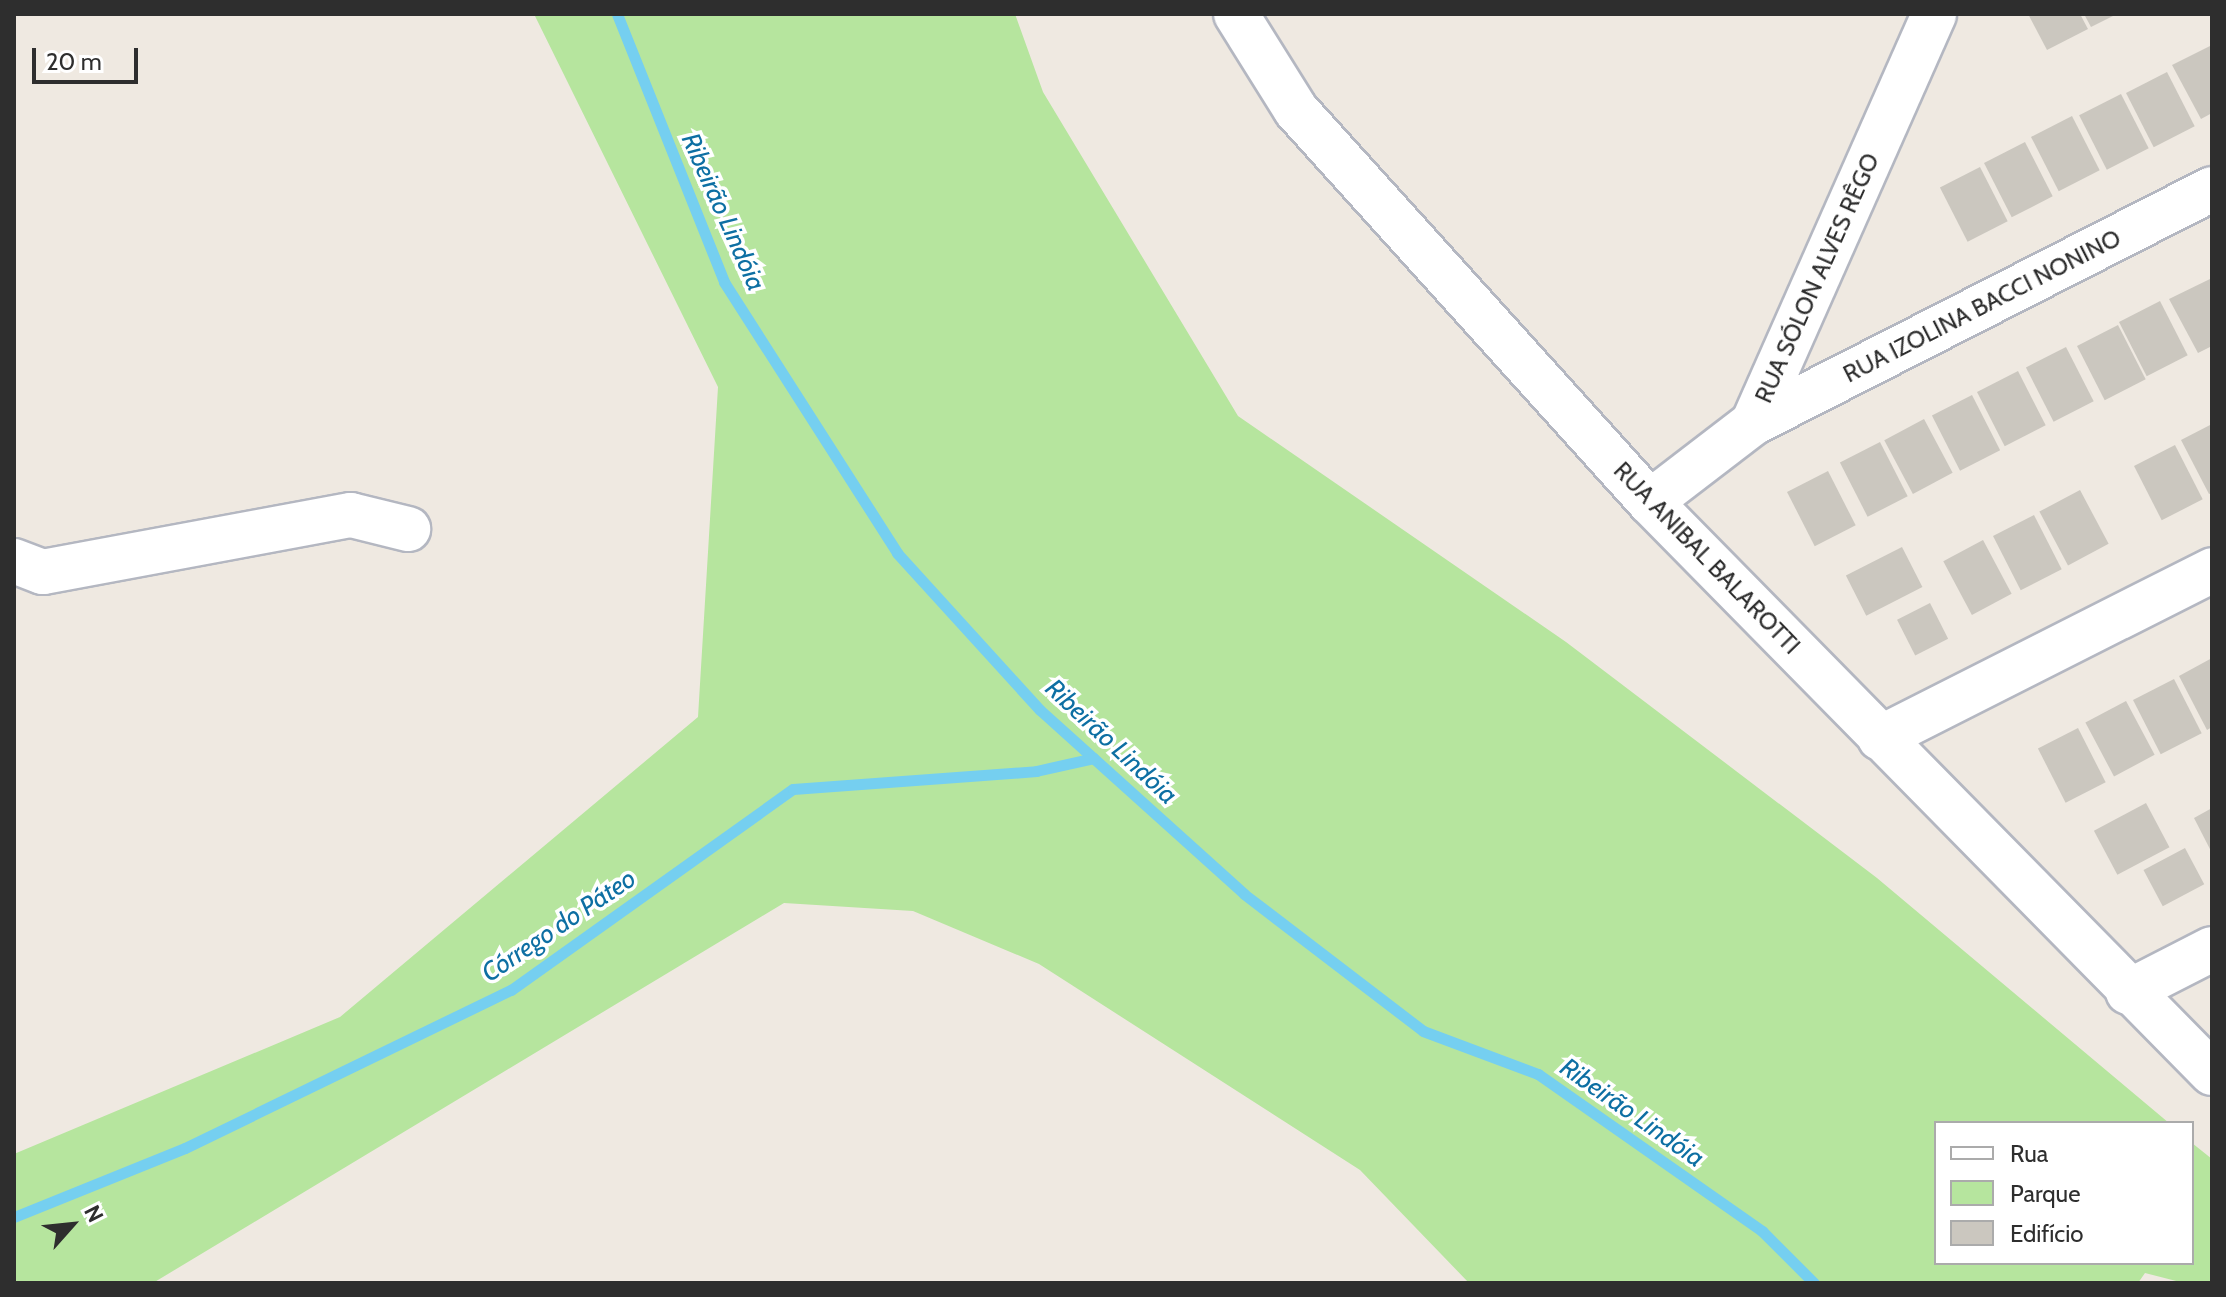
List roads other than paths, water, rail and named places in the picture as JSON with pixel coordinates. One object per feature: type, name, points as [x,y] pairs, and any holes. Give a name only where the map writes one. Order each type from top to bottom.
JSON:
[{"type":"street","name":"RUA ANIBAL BALAROTTI","points":[[1236,14],[1296,110],[1650,502],[2128,992],[2212,1073]]},
{"type":"street","name":"RUA SÓLON ALVES RÊGO","points":[[1650,502],[1753,423],[1934,14]]},
{"type":"street","name":"RUA IZOLINA BACCI NONINO","points":[[1753,423],[2212,189]]},
{"type":"street","points":[[14,561],[43,572],[351,515],[408,529]]},
{"type":"street","points":[[1880,738],[2212,570]]},
{"type":"street","points":[[2128,992],[2212,949]]},
{"type":"waterway","name":"Ribeirão Lindóia","points":[[617,14],[724,282],[897,553],[1040,710],[1244,894],[1423,1031],[1538,1074],[1762,1231],[1814,1283]]},
{"type":"waterway","name":"Córrego do Páteo","points":[[14,1217],[185,1148],[511,990],[793,789],[1036,771],[1094,758]]}]
